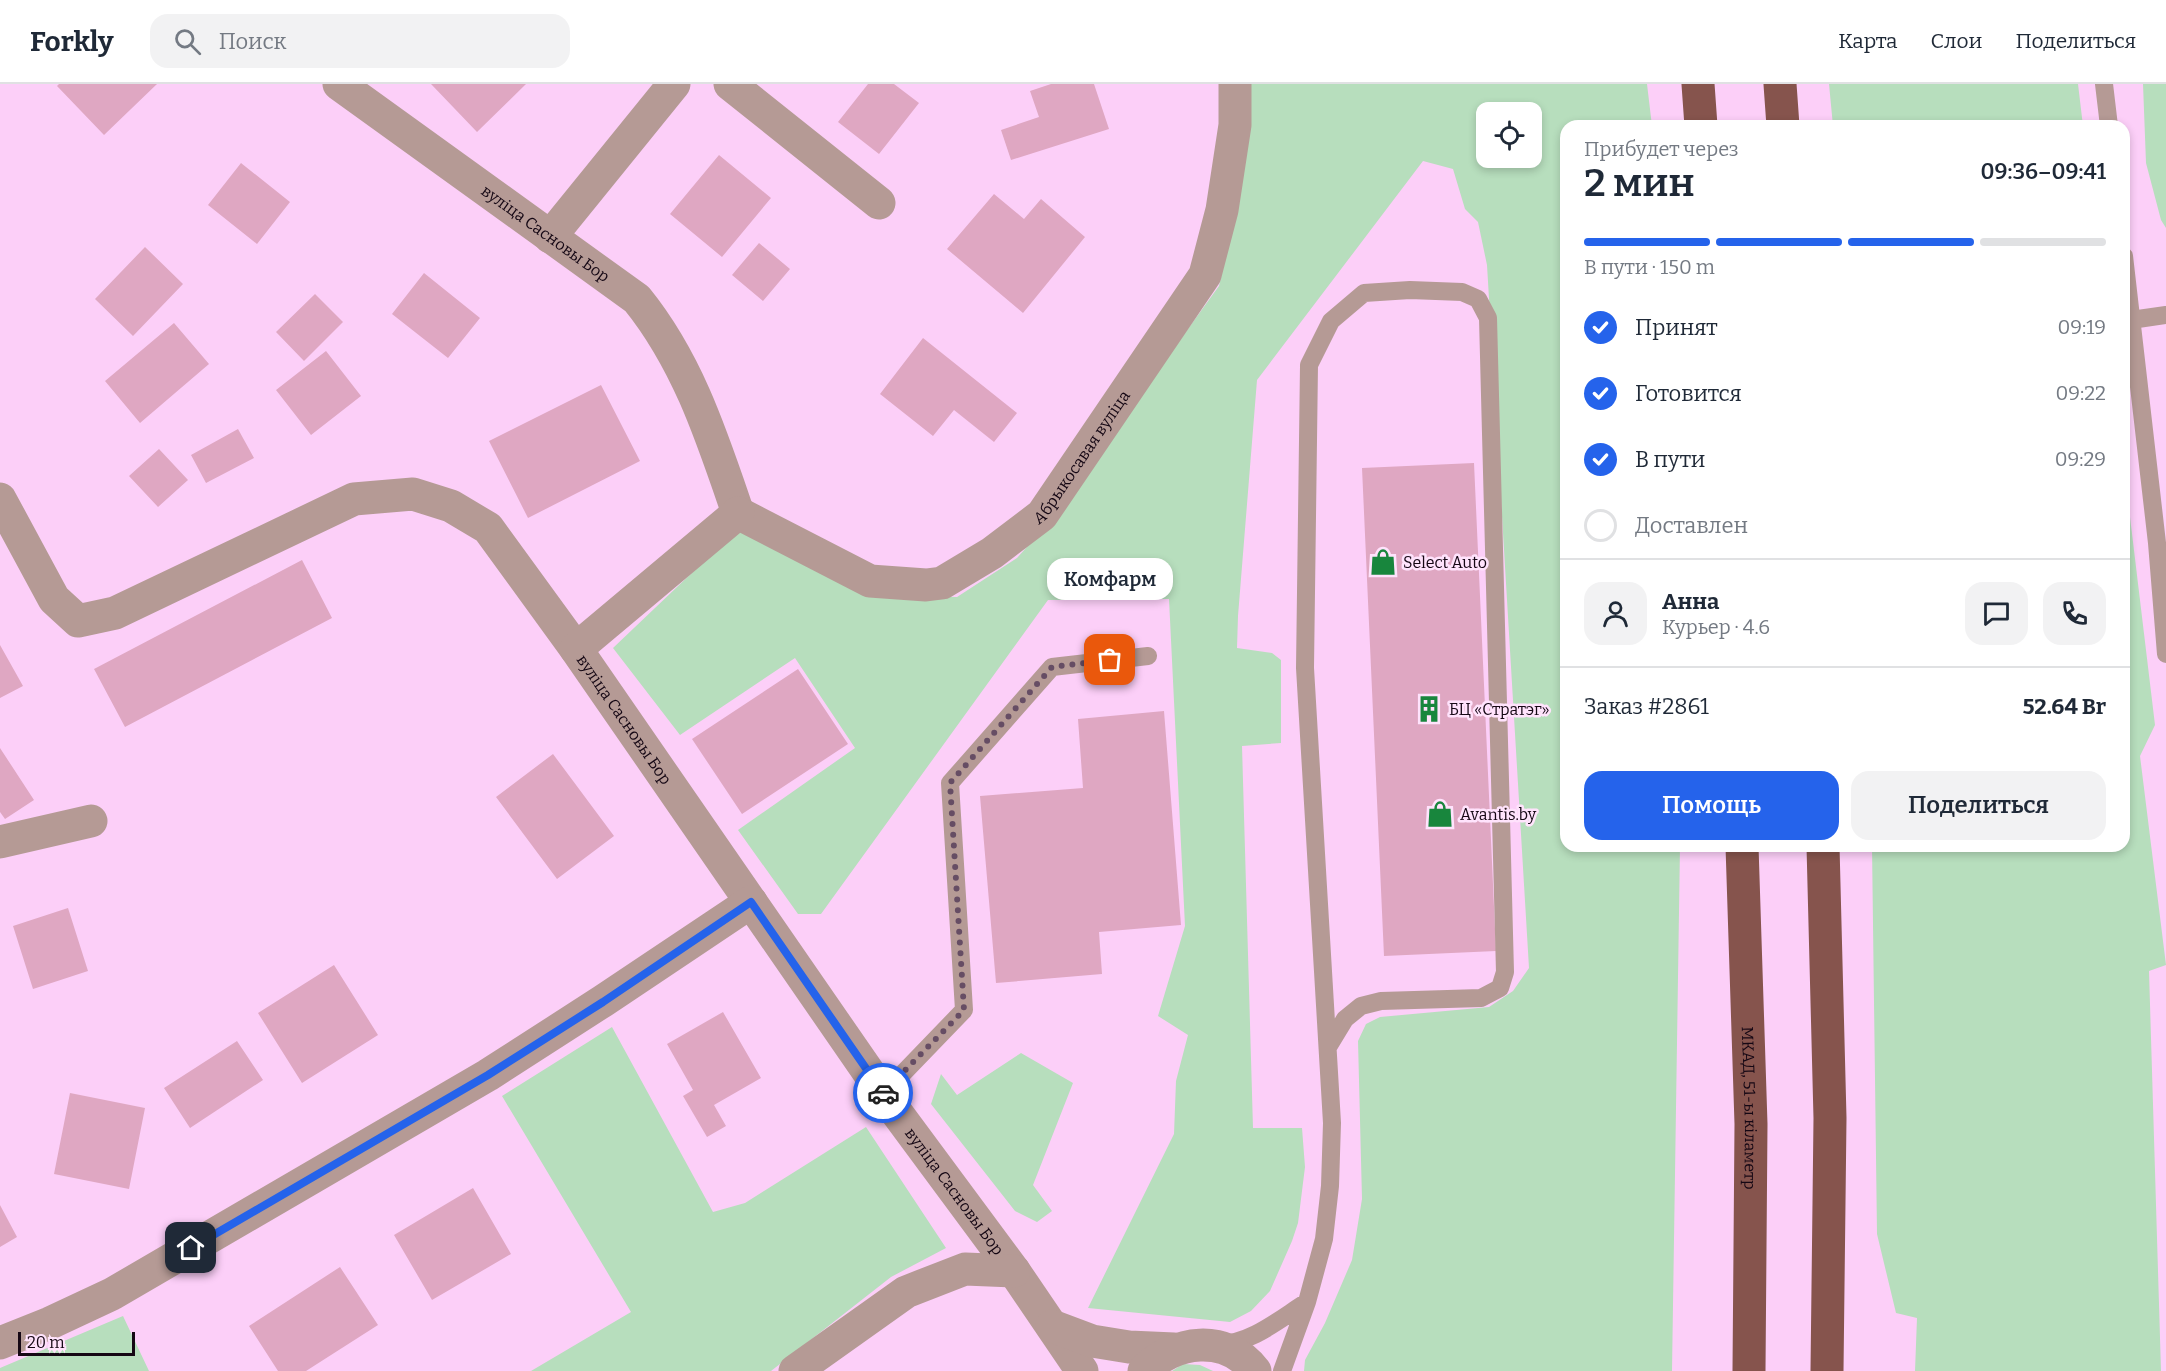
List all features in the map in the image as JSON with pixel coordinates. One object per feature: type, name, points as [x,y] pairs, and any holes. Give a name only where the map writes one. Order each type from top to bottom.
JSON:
[{"type":"highway","points":[[1698,84],[1701,120]]},
{"type":"highway","points":[[1780,84],[1783,120]]},
{"type":"highway","name":"МКАД, 51-ы кіламетр","points":[[1742,852],[1750,1124],[1749,1371]]},
{"type":"highway","points":[[1823,852],[1830,1118],[1827,1371]]},
{"type":"street","name":"вуліца Сасновы Бор","points":[[339,84],[637,299],[653,319],[688,379],[709,428],[738,513],[576,649],[883,1094],[1014,1271],[1082,1371]]},
{"type":"street","points":[[550,237],[674,84]]},
{"type":"street","points":[[730,84],[879,203]]},
{"type":"street","name":"Абрыкосавая вуліца","points":[[738,513],[870,581],[926,585],[942,583],[992,553],[1041,515],[1205,275],[1222,210],[1235,125],[1235,84]]},
{"type":"street","points":[[0,499],[54,599],[78,621],[115,613],[354,499],[413,494],[451,506],[488,528],[576,649]]},
{"type":"street","points":[[0,842],[91,821]]},
{"type":"street","points":[[0,1343],[112,1294],[488,1075],[603,1002],[751,902]]},
{"type":"street","points":[[795,1371],[906,1292],[964,1269],[1014,1271]]},
{"type":"street","points":[[1052,1326],[1092,1341],[1129,1347],[1190,1347],[1229,1351],[1250,1364],[1255,1371]]},
{"type":"street","points":[[1144,1371],[1155,1360],[1190,1347]]},
{"type":"lane","points":[[2104,84],[2108,120]]},
{"type":"lane","points":[[1282,1371],[1307,1302],[1324,1239],[1330,1186],[1332,1124],[1305,668],[1309,365],[1331,321],[1364,293],[1410,290],[1462,292],[1478,299],[1488,318],[1505,972],[1500,988],[1481,998],[1381,1001],[1361,1006],[1345,1019],[1328,1047]]},
{"type":"lane","points":[[2130,311],[2162,543],[2166,654]]},
{"type":"lane","points":[[2131,320],[2166,315]]},
{"type":"lane","points":[[883,1094],[964,1010],[950,783],[1052,667],[1148,656]]},
{"type":"lane","points":[[1190,1347],[1231,1344],[1247,1338],[1307,1302]]},
{"type":"green space","points":[[1250,84],[1647,84],[1651,120],[1560,120],[1560,852],[1680,852],[1672,1371],[1304,1371],[1305,1360],[1325,1323],[1352,1260],[1362,1199],[1358,1041],[1366,1024],[1380,1017],[1489,1007],[1513,991],[1529,968],[1487,265],[1478,222],[1465,209],[1453,169],[1423,161],[1257,380],[1237,648],[1272,653],[1281,660],[1281,743],[1242,746],[1253,1128],[1302,1128],[1305,1167],[1298,1223],[1270,1291],[1251,1311],[1230,1322],[1088,1308],[1174,1134],[1176,1081],[1188,1035],[1158,1016],[1185,926],[1169,599],[1048,600],[821,914],[798,914],[738,830],[855,748],[795,658],[680,735],[613,648],[740,527],[863,595],[957,597],[1017,558],[1043,529],[1219,286],[1239,194]]},
{"type":"green space","points":[[1829,84],[2078,84],[2082,120],[1832,120]]},
{"type":"green space","points":[[2143,84],[2166,84],[2166,228],[2161,220],[2146,163]]},
{"type":"green space","points":[[2130,517],[2155,725],[2140,756],[2166,965],[2149,971],[2161,1371],[1915,1371],[1917,1318],[1896,1313],[1877,1234],[1872,852],[2130,852]]},
{"type":"green space","points":[[612,1027],[713,1212],[745,1203],[866,1127],[946,1248],[891,1277],[771,1371],[531,1371],[631,1312],[502,1096]]},
{"type":"green space","points":[[1021,1053],[1073,1083],[1033,1185],[1052,1211],[1037,1222],[1015,1211],[931,1104],[941,1074],[957,1095]]},
{"type":"green space","points":[[123,1316],[149,1371],[0,1371],[0,1368]]},
{"type":"green space","points":[[1183,1364],[1200,1365],[1213,1371],[1172,1371]]},
{"type":"building","points":[[59,84],[157,84],[104,135],[57,86]]},
{"type":"building","points":[[431,84],[526,84],[477,132]]},
{"type":"building","points":[[868,84],[894,84],[919,103],[879,154],[838,122]]},
{"type":"building","points":[[1051,84],[1094,84],[1109,129],[1011,160],[1001,130],[1039,117],[1030,91]]},
{"type":"building","points":[[719,155],[771,198],[722,257],[670,214]]},
{"type":"building","points":[[241,163],[290,202],[257,244],[208,205]]},
{"type":"building","points":[[994,194],[1024,219],[1041,199],[1085,237],[1023,313],[947,249]]},
{"type":"building","points":[[759,243],[790,269],[763,301],[732,275]]},
{"type":"building","points":[[145,247],[183,284],[133,336],[95,299]]},
{"type":"building","points":[[424,273],[480,318],[448,358],[392,314]]},
{"type":"building","points":[[315,294],[343,322],[304,361],[276,332]]},
{"type":"building","points":[[174,323],[209,364],[140,423],[105,381]]},
{"type":"building","points":[[923,338],[1017,413],[994,442],[954,410],[933,436],[880,394]]},
{"type":"building","points":[[326,351],[361,396],[311,435],[276,390]]},
{"type":"building","points":[[601,385],[640,461],[528,518],[489,441]]},
{"type":"building","points":[[238,429],[254,458],[206,483],[191,455]]},
{"type":"building","points":[[159,449],[188,480],[158,507],[129,476]]},
{"type":"building","name":"БЦ «Стратэг»","points":[[1474,463],[1496,951],[1384,956],[1362,468]]},
{"type":"building","points":[[302,560],[332,618],[125,727],[94,669]]},
{"type":"building","points":[[0,645],[23,686],[0,698]]},
{"type":"building","points":[[798,669],[848,744],[742,814],[692,739]]},
{"type":"building","points":[[1164,711],[1181,925],[1099,932],[1102,974],[996,983],[980,796],[1083,788],[1078,719]]},
{"type":"building","points":[[0,748],[34,800],[5,819],[0,812]]},
{"type":"building","points":[[553,754],[614,836],[557,879],[496,797]]},
{"type":"building","points":[[68,908],[88,971],[33,989],[13,926]]},
{"type":"building","points":[[334,965],[378,1035],[302,1083],[258,1013]]},
{"type":"building","points":[[723,1012],[761,1078],[714,1105],[726,1126],[707,1137],[683,1096],[693,1090],[667,1044]]},
{"type":"building","points":[[237,1041],[263,1080],[190,1128],[164,1088]]},
{"type":"building","points":[[70,1093],[145,1108],[129,1189],[54,1174]]},
{"type":"building","points":[[473,1188],[511,1254],[432,1300],[394,1235]]},
{"type":"building","points":[[0,1205],[17,1237],[0,1247]]},
{"type":"building","points":[[340,1267],[378,1325],[306,1371],[278,1371],[249,1326]]},
{"type":"way so far","points":[[883,1093],[964,1010],[950,783],[1052,667],[1110,660]]},
{"type":"place","name":"Select Auto","points":[[1383,562]]},
{"type":"place","name":"Комфарм","points":[[1110,660]]},
{"type":"place","name":"БЦ «Стратэг»","points":[[1429,709]]},
{"type":"place","name":"Avantis.by","points":[[1440,814]]},
{"type":"route","points":[[191,1248],[488,1075],[603,1002],[751,902],[883,1093]]}]
